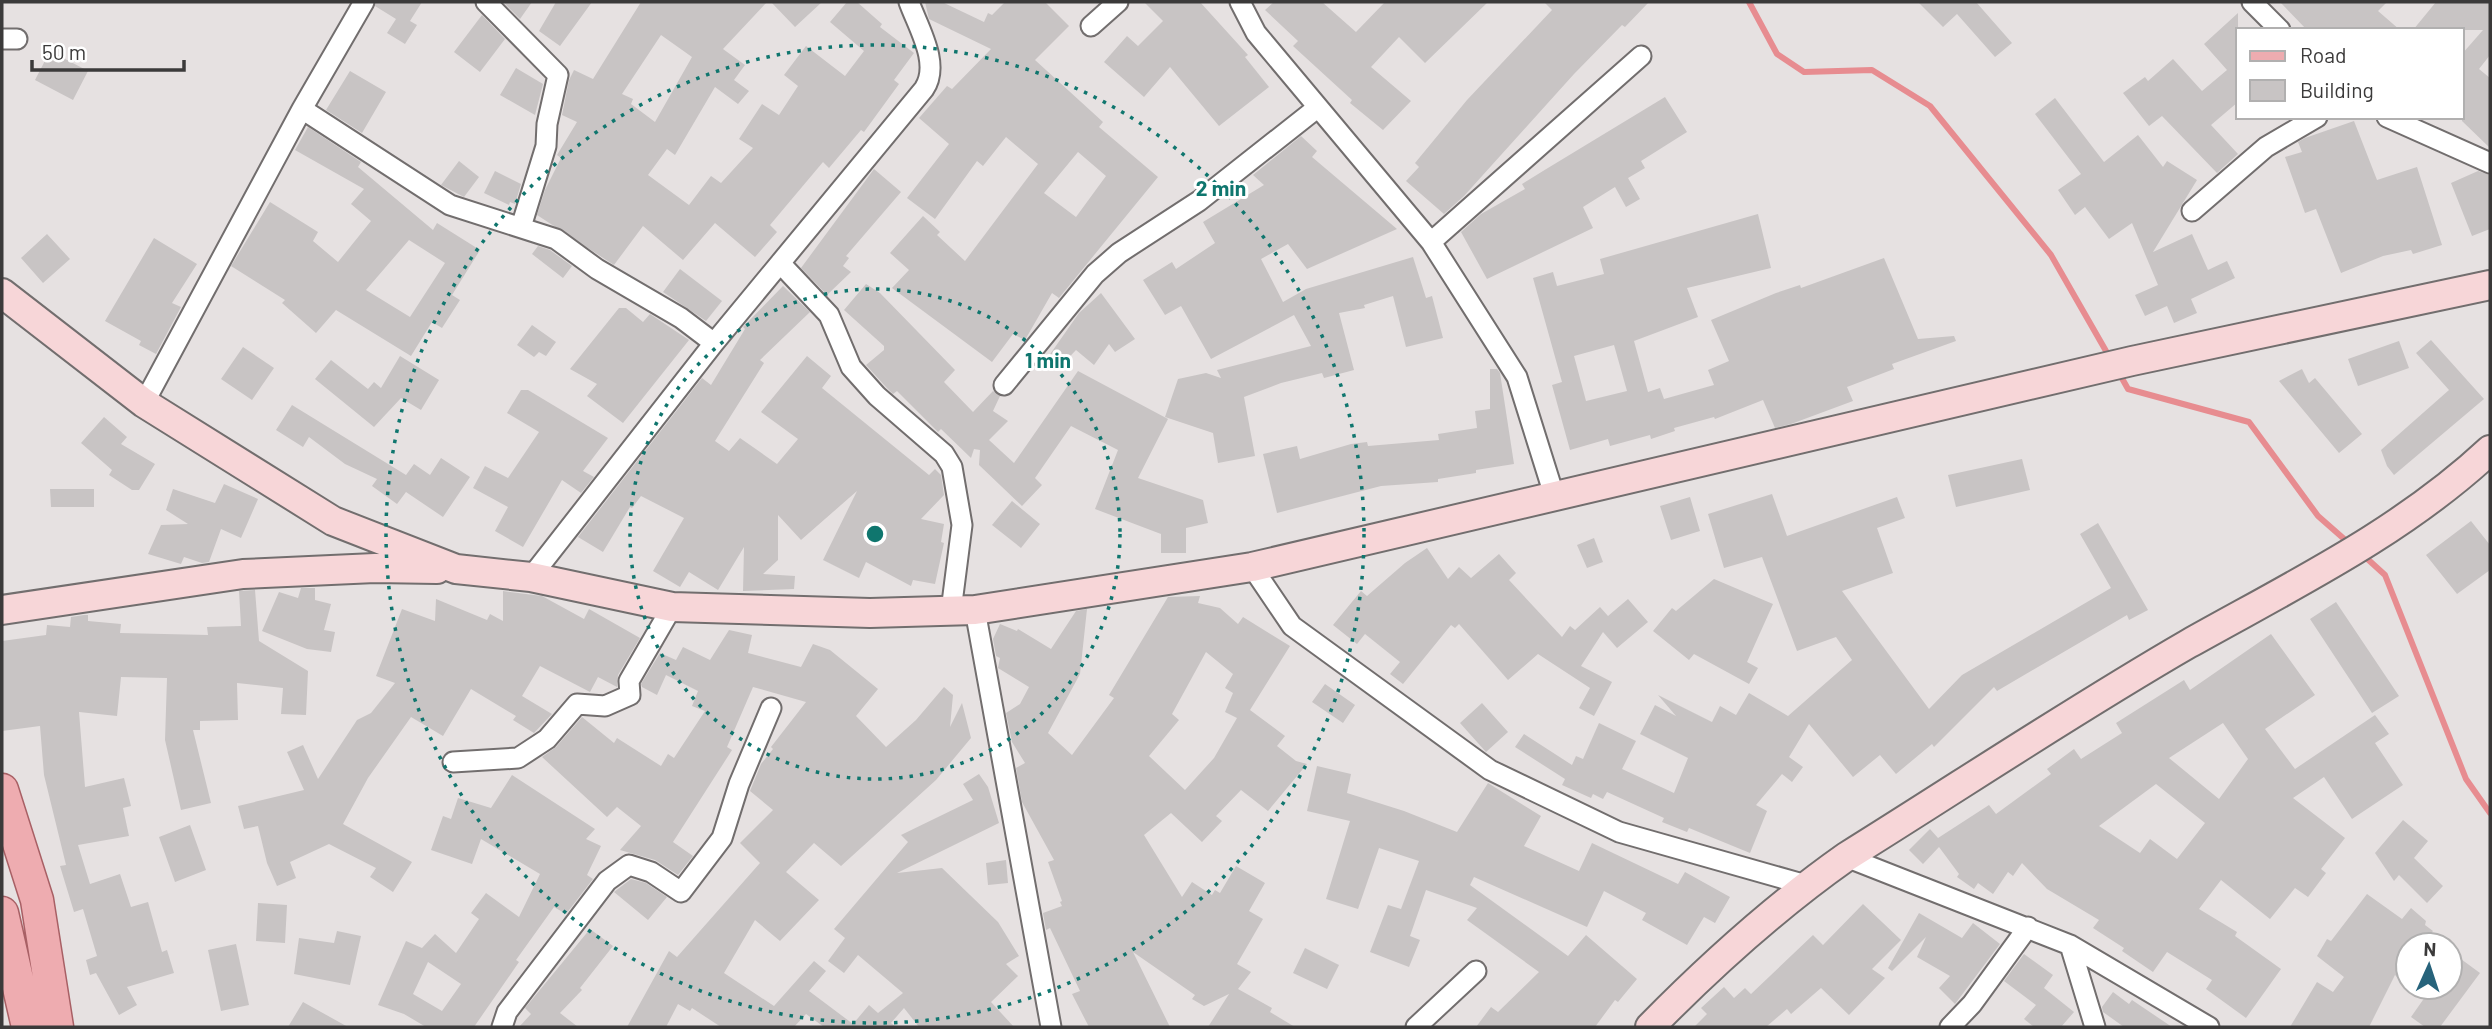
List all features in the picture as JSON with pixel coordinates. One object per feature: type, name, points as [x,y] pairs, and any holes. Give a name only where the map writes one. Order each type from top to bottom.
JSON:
[{"type":"main road","points":[[2,610],[243,575],[375,568],[456,569],[531,577],[672,607],[870,613],[963,610],[1252,567],[2132,361],[2490,285]]},
{"type":"main road","points":[[2,293],[144,403],[333,521],[456,569]]},
{"type":"main road","points":[[1650,1027],[1695,981],[1806,885],[1846,857],[2187,645],[2340,562],[2394,527],[2490,450]]},
{"type":"main road","points":[[2,790],[37,900],[57,1027]]},
{"type":"main road","points":[[2,913],[28,1027]]},
{"type":"street","points":[[144,403],[302,109],[364,2]]},
{"type":"street","points":[[485,2],[558,75],[546,146],[521,227]]},
{"type":"street","points":[[531,577],[714,343],[928,83],[930,60],[909,2]]},
{"type":"street","points":[[1091,26],[1118,2]]},
{"type":"street","points":[[1240,2],[1256,33],[1431,242],[1517,377],[1555,498]]},
{"type":"street","points":[[2252,2],[2278,28]]},
{"type":"street","points":[[1431,242],[1641,56]]},
{"type":"street","points":[[1004,385],[1095,274],[1141,238],[1199,201],[1317,108]]},
{"type":"street","points":[[302,109],[450,205],[556,239],[597,269],[681,318],[714,343]]},
{"type":"street","points":[[2192,211],[2266,147],[2314,119]]},
{"type":"street","points":[[2391,119],[2490,163]]},
{"type":"street","points":[[780,264],[829,315],[851,368],[877,396],[944,454],[953,467],[962,525],[963,610],[1051,1027]]},
{"type":"street","points":[[1252,567],[1292,626],[1490,770],[1619,832],[1806,885]]},
{"type":"street","points":[[453,762],[518,758],[547,739],[577,704],[605,706],[631,695],[629,681],[672,607]]},
{"type":"street","points":[[502,1027],[507,1012],[607,881],[629,865],[651,872],[681,892],[722,838],[739,784],[771,708]]},
{"type":"street","points":[[1846,857],[2070,945],[2209,1027]]},
{"type":"street","points":[[1950,1027],[1972,1004],[2028,927]]},
{"type":"street","points":[[2070,945],[2095,1027]]},
{"type":"street","points":[[1416,1027],[1476,971]]},
{"type":"building","points":[[376,2],[422,2],[410,21],[417,25],[405,44],[387,33],[396,19],[375,6]]},
{"type":"building","points":[[503,2],[532,2],[520,19]]},
{"type":"building","points":[[556,2],[592,2],[560,46],[539,31]]},
{"type":"building","points":[[641,2],[767,2],[723,49],[745,65],[734,80],[749,91],[738,104],[715,87],[675,155],[667,149],[648,175],[689,205],[711,176],[721,183],[753,148],[739,139],[762,104],[779,115],[798,86],[784,75],[806,46],[845,76],[864,51],[830,22],[847,2],[857,2],[882,24],[880,27],[914,53],[894,80],[899,84],[864,132],[861,130],[829,168],[823,162],[770,225],[777,232],[755,257],[715,223],[683,260],[643,226],[614,265],[537,215],[545,190],[561,158],[557,155],[577,122],[562,115],[569,80],[574,70],[593,79]],"holes":[[[661,35],[692,57],[655,122],[631,104],[633,99],[622,94]]]},
{"type":"building","points":[[771,2],[822,2],[795,27]]},
{"type":"building","points":[[925,2],[942,2],[984,22],[988,13],[992,15],[1005,2],[1045,2],[1069,26],[1035,60],[1103,122],[1099,127],[1158,177],[1059,298],[1052,293],[1025,340],[1013,334],[992,362],[892,288],[909,270],[890,253],[923,216],[940,232],[937,235],[965,261],[1038,164],[1006,137],[983,166],[977,161],[935,219],[907,198],[949,144],[919,118],[947,86],[952,89],[991,49],[929,19]],"holes":[[[1078,152],[1106,176],[1076,217],[1044,193]]]},
{"type":"building","points":[[1144,2],[1200,2],[1248,55],[1245,57],[1269,87],[1219,126],[1170,67],[1144,97],[1104,62],[1127,36],[1138,46],[1163,21]]},
{"type":"building","points":[[1274,2],[1322,2],[1356,32],[1385,2],[1488,2],[1425,63],[1399,37],[1371,67],[1411,101],[1383,130],[1350,103],[1352,100],[1293,46],[1298,41],[1265,10]]},
{"type":"building","points":[[1544,2],[1649,2],[1625,27],[1622,25],[1574,74],[1464,196],[1444,214],[1406,181],[1419,167],[1415,163],[1467,100],[1552,10]]},
{"type":"building","points":[[1918,2],[1976,2],[2012,43],[1995,57],[1957,14],[1943,27]]},
{"type":"building","points":[[2280,2],[2387,2],[2378,11],[2398,28],[2305,28]]},
{"type":"building","points":[[2436,2],[2490,2],[2490,55],[2479,69],[2490,78],[2490,148],[2462,121],[2464,52],[2483,30],[2415,28]]},
{"type":"building","points":[[2238,13],[2236,104],[2211,125],[2238,154],[2217,173],[2162,116],[2149,126],[2123,93],[2145,77],[2148,81],[2173,59],[2202,91],[2227,70],[2204,44]]},
{"type":"building","points":[[482,15],[505,39],[480,72],[454,52]]},
{"type":"building","points":[[50,51],[88,71],[73,100],[35,80]]},
{"type":"building","points":[[516,68],[543,84],[535,115],[500,95]]},
{"type":"building","points":[[350,71],[386,92],[362,133],[326,110]]},
{"type":"building","points":[[1665,97],[1687,132],[1641,161],[1645,168],[1628,178],[1640,199],[1626,207],[1615,187],[1583,207],[1593,228],[1487,279],[1461,232],[1481,214],[1525,189],[1522,184]]},
{"type":"building","points":[[2055,98],[2104,162],[2138,135],[2163,167],[2167,161],[2197,180],[2153,252],[2192,234],[2208,270],[2227,261],[2235,278],[2191,299],[2197,313],[2174,323],[2167,306],[2145,316],[2135,295],[2158,285],[2132,223],[2109,239],[2085,207],[2075,215],[2058,190],[2081,174],[2035,114]]},
{"type":"building","points":[[2354,121],[2377,180],[2417,167],[2442,245],[2413,254],[2411,250],[2383,256],[2341,273],[2316,209],[2305,213],[2285,157],[2302,152],[2298,142],[2305,138]]},
{"type":"building","points":[[308,127],[361,162],[358,167],[433,230],[437,223],[480,250],[452,295],[460,300],[442,328],[432,322],[411,356],[336,310],[316,333],[282,303],[285,300],[231,266],[270,202],[318,232],[313,241],[338,262],[371,221],[351,204],[364,189],[295,150]],"holes":[[[409,240],[445,263],[410,317],[366,290]]]},
{"type":"building","points":[[1301,136],[1317,151],[1312,157],[1397,229],[1307,269],[1288,244],[1261,259],[1283,302],[1306,289],[1413,257],[1426,298],[1432,296],[1443,338],[1406,347],[1393,296],[1364,305],[1365,308],[1339,313],[1354,370],[1324,378],[1322,373],[1281,383],[1244,397],[1255,456],[1218,463],[1213,433],[1165,417],[1178,379],[1206,373],[1221,378],[1217,370],[1311,346],[1294,315],[1211,359],[1181,306],[1165,315],[1143,280],[1172,262],[1176,269],[1215,243],[1203,222],[1264,185],[1253,175]]},
{"type":"building","points":[[459,161],[479,177],[464,197],[441,185]]},
{"type":"building","points":[[874,169],[901,192],[846,256],[849,258],[843,266],[851,272],[827,295],[801,268]]},
{"type":"building","points":[[495,171],[521,184],[515,204],[510,202],[509,205],[484,193]]},
{"type":"building","points":[[2478,171],[2490,175],[2490,229],[2472,236],[2451,183]]},
{"type":"building","points":[[1758,214],[1771,268],[1687,288],[1698,317],[1634,341],[1648,392],[1660,388],[1664,399],[1714,385],[1708,370],[1729,361],[1711,320],[1776,293],[1800,285],[1801,288],[1884,258],[1918,339],[1954,336],[1956,341],[1892,364],[1894,369],[1847,387],[1853,401],[1791,424],[1775,428],[1763,400],[1715,419],[1714,417],[1674,428],[1675,431],[1651,439],[1650,435],[1610,446],[1608,439],[1570,450],[1552,385],[1562,382],[1533,278],[1553,272],[1557,286],[1604,274],[1600,259]],"holes":[[[1614,345],[1627,391],[1586,401],[1574,356]]]},
{"type":"building","points":[[47,234],[70,259],[43,283],[21,258]]},
{"type":"building","points":[[154,238],[197,264],[172,303],[181,307],[156,354],[139,345],[141,341],[105,321]]},
{"type":"building","points":[[538,246],[550,250],[572,266],[563,278],[532,254]]},
{"type":"building","points":[[680,269],[722,301],[706,321],[663,292]]},
{"type":"building","points":[[866,284],[880,293],[955,370],[944,382],[973,412],[993,391],[1000,396],[993,411],[1008,421],[989,440],[1014,463],[1078,371],[1168,419],[1138,478],[1203,500],[1208,523],[1186,528],[1186,553],[1161,553],[1161,534],[1095,509],[1118,450],[1071,426],[1035,478],[1042,485],[1022,506],[979,465],[980,450],[974,449],[971,458],[941,429],[938,432],[897,391],[893,394],[866,365],[884,350],[884,346],[844,310]]},
{"type":"building","points":[[783,286],[810,312],[760,360],[764,363],[715,441],[729,451],[740,438],[777,464],[798,439],[761,412],[807,356],[831,376],[822,388],[929,475],[935,469],[941,475],[944,495],[921,519],[944,524],[941,542],[944,543],[935,584],[913,580],[911,586],[866,562],[859,578],[823,560],[857,491],[801,540],[778,515],[778,560],[763,574],[795,576],[794,589],[743,591],[744,547],[718,590],[689,572],[680,587],[653,571],[684,518],[641,496],[632,508],[630,507],[603,552],[578,537],[702,378],[711,385],[745,329],[743,327]]},
{"type":"building","points":[[1101,293],[1135,339],[1115,352],[1109,344],[1094,365],[1076,350],[1058,369],[1046,360],[1079,313]]},
{"type":"building","points":[[619,308],[626,308],[643,322],[650,314],[689,340],[623,423],[587,396],[597,384],[570,369]]},
{"type":"building","points":[[532,325],[556,342],[546,356],[539,352],[534,357],[517,345]]},
{"type":"building","points":[[2431,340],[2484,399],[2394,475],[2381,450],[2449,390],[2416,353]]},
{"type":"building","points":[[2399,341],[2409,368],[2358,386],[2348,359]]},
{"type":"building","points":[[243,347],[274,368],[252,400],[221,379]]},
{"type":"building","points":[[400,356],[439,380],[421,410],[401,398],[374,427],[315,379],[331,360],[368,389],[374,382],[381,388]]},
{"type":"building","points":[[1490,369],[1497,369],[1500,373],[1514,464],[1438,479],[1438,482],[1381,486],[1277,513],[1263,454],[1297,446],[1300,459],[1351,444],[1367,442],[1368,446],[1439,440],[1438,434],[1477,428],[1475,411],[1490,409]]},
{"type":"building","points":[[2302,369],[2309,383],[2315,378],[2362,434],[2339,453],[2279,381]]},
{"type":"building","points":[[521,390],[528,390],[608,438],[583,471],[594,477],[581,493],[562,480],[523,547],[495,531],[508,507],[473,488],[485,466],[508,478],[539,432],[507,413]]},
{"type":"building","points":[[292,405],[406,475],[414,464],[430,475],[441,458],[470,477],[443,517],[406,492],[397,504],[372,486],[377,479],[345,464],[309,437],[303,447],[276,430]]},
{"type":"building","points":[[104,417],[127,437],[121,444],[155,464],[139,490],[132,490],[109,475],[112,470],[81,443]]},
{"type":"building","points":[[2022,459],[2030,490],[1956,507],[1948,475]]},
{"type":"building","points":[[224,484],[258,499],[241,538],[221,529],[209,562],[202,563],[184,557],[181,564],[148,554],[161,525],[188,524],[166,510],[173,489],[215,503]]},
{"type":"building","points":[[50,489],[94,489],[94,507],[51,507]]},
{"type":"building","points":[[1772,494],[1787,536],[1897,497],[1905,518],[1877,528],[1893,573],[1842,591],[1929,709],[1962,675],[2111,588],[2080,534],[2098,523],[2148,610],[2129,620],[2127,615],[1997,691],[1994,687],[1934,747],[1932,744],[1896,774],[1880,755],[1853,777],[1809,724],[1789,757],[1803,767],[1792,782],[1782,774],[1756,805],[1767,811],[1750,853],[1689,828],[1687,832],[1662,822],[1664,818],[1607,792],[1603,799],[1593,794],[1591,798],[1562,785],[1565,779],[1515,747],[1524,734],[1572,765],[1576,756],[1583,759],[1599,723],[1636,741],[1622,769],[1674,793],[1688,758],[1640,734],[1655,705],[1676,716],[1658,695],[1712,722],[1720,706],[1736,715],[1749,693],[1788,716],[1852,660],[1836,637],[1797,651],[1762,557],[1724,568],[1708,514]]},
{"type":"building","points":[[1690,497],[1700,531],[1671,540],[1660,506]]},
{"type":"building","points":[[1012,501],[1040,524],[1021,548],[992,525]]},
{"type":"building","points":[[2471,521],[2490,545],[2490,570],[2457,594],[2426,555]]},
{"type":"building","points":[[1594,538],[1603,562],[1587,568],[1577,545]]},
{"type":"building","points":[[1427,548],[1448,579],[1459,567],[1471,578],[1499,554],[1516,573],[1509,580],[1562,637],[1570,626],[1575,630],[1600,607],[1608,616],[1628,599],[1648,622],[1617,648],[1603,632],[1581,666],[1612,682],[1594,716],[1579,708],[1590,688],[1538,654],[1508,680],[1459,624],[1455,628],[1451,625],[1403,684],[1390,674],[1400,662],[1365,634],[1357,644],[1333,625],[1361,591],[1367,596]]},
{"type":"building","points":[[1714,579],[1773,604],[1747,662],[1758,668],[1749,684],[1694,654],[1689,660],[1653,631],[1672,608],[1676,611]]},
{"type":"building","points":[[301,588],[315,588],[315,600],[331,604],[324,630],[335,632],[331,652],[307,649],[262,631],[279,592],[298,598]]},
{"type":"building","points":[[255,590],[259,641],[308,671],[306,715],[281,714],[283,688],[237,683],[238,720],[200,721],[200,730],[193,730],[211,803],[181,810],[165,740],[167,678],[121,677],[117,716],[79,712],[85,787],[124,778],[131,806],[123,808],[129,836],[78,845],[90,884],[120,874],[131,907],[148,902],[162,952],[167,950],[174,973],[127,987],[137,1005],[119,1015],[96,973],[90,975],[86,960],[97,956],[83,909],[74,912],[60,866],[66,865],[44,775],[40,726],[2,731],[2,641],[46,635],[47,625],[70,627],[71,617],[84,615],[88,615],[88,621],[121,624],[120,633],[208,635],[207,627],[241,626],[239,591]]},
{"type":"building","points":[[503,591],[542,596],[584,619],[589,609],[640,638],[618,675],[617,687],[598,677],[590,692],[540,666],[522,696],[552,714],[534,733],[513,720],[516,716],[471,689],[443,736],[411,717],[368,778],[343,824],[412,862],[393,892],[370,877],[376,868],[329,844],[290,862],[296,878],[277,886],[267,863],[258,826],[244,829],[238,806],[304,790],[287,752],[303,745],[318,779],[357,720],[371,713],[395,683],[376,676],[402,609],[435,621],[436,599],[487,620],[490,614],[503,621]]},
{"type":"building","points":[[1200,596],[1198,603],[1220,608],[1238,624],[1243,617],[1290,646],[1250,710],[1285,736],[1277,746],[1296,761],[1307,764],[1268,811],[1241,790],[1216,816],[1222,821],[1202,842],[1171,813],[1144,835],[1182,897],[1192,882],[1212,895],[1215,890],[1220,893],[1236,866],[1265,883],[1249,911],[1263,919],[1237,964],[1251,972],[1238,989],[1272,1008],[1270,1012],[1295,1027],[1208,1027],[1229,994],[1204,1006],[1192,999],[1195,995],[1133,952],[1170,1027],[1089,1027],[1072,994],[1080,991],[1050,928],[1046,930],[1043,913],[1062,906],[1062,901],[1048,862],[1054,860],[1022,802],[1016,768],[1025,763],[1012,742],[1006,713],[1020,704],[1029,687],[998,668],[1000,658],[996,656],[993,639],[1000,624],[1017,631],[1018,629],[1051,649],[1076,611],[1087,609],[1080,674],[1048,733],[1072,755],[1114,698],[1109,695],[1168,597]],"holes":[[[1206,652],[1233,674],[1225,688],[1233,693],[1225,712],[1237,718],[1214,758],[1185,790],[1149,756],[1179,720],[1172,714]]]},
{"type":"building","points":[[2336,602],[2399,696],[2372,713],[2310,619]]},
{"type":"building","points":[[729,630],[752,635],[748,653],[801,667],[813,644],[830,650],[878,689],[856,716],[886,747],[916,720],[944,687],[953,695],[950,727],[962,703],[971,738],[936,780],[841,866],[814,843],[786,872],[819,900],[780,941],[755,920],[724,973],[774,1006],[814,961],[826,971],[809,991],[853,1024],[869,1005],[878,1013],[903,993],[858,955],[844,973],[828,961],[845,938],[834,929],[908,842],[901,835],[973,800],[963,784],[979,774],[988,787],[999,823],[897,873],[942,868],[998,922],[1019,956],[1006,964],[1018,976],[991,1002],[1014,1027],[919,1027],[904,1008],[891,1023],[896,1027],[824,1027],[806,1014],[794,1027],[721,1027],[692,1008],[690,1011],[678,1004],[666,1027],[627,1027],[669,951],[677,957],[760,863],[740,843],[773,810],[750,791],[761,764],[773,749],[771,747],[806,702],[753,687],[727,747],[732,750],[673,842],[693,856],[678,875],[655,860],[620,850],[641,826],[617,807],[607,817],[542,757],[556,747],[582,717],[614,743],[617,738],[661,766],[668,754],[674,758],[705,711],[692,706],[698,691],[666,675],[657,695],[641,684],[660,653],[676,660],[683,647],[710,660]]},
{"type":"building","points":[[2271,634],[2315,695],[2265,729],[2295,769],[2375,715],[2389,734],[2375,743],[2403,785],[2352,819],[2324,777],[2293,798],[2345,838],[2321,869],[2326,873],[2308,897],[2295,888],[2270,919],[2221,880],[2199,909],[2237,932],[2235,936],[2281,969],[2246,1018],[2206,989],[2212,980],[2167,952],[2153,972],[2122,951],[2124,948],[2093,928],[2099,920],[2047,889],[2022,863],[2013,876],[2008,872],[1993,894],[1978,883],[1974,889],[1957,877],[1959,874],[1939,847],[1923,864],[1909,850],[1930,829],[1938,838],[1989,805],[1996,814],[2051,774],[2047,769],[2074,749],[2081,759],[2122,733],[2116,723],[2184,680],[2190,690]],"holes":[[[2223,723],[2248,759],[2219,799],[2169,758]],[[2156,784],[2205,823],[2177,859],[2150,839],[2140,853],[2099,826]]]},
{"type":"building","points":[[1325,684],[1355,705],[1343,723],[1312,702]]},
{"type":"building","points":[[1482,703],[1508,732],[1486,752],[1460,723]]},
{"type":"building","points":[[1317,766],[1351,774],[1347,793],[1457,832],[1488,783],[1541,816],[1524,846],[1579,871],[1592,843],[1678,884],[1685,872],[1730,897],[1715,923],[1704,917],[1687,945],[1642,920],[1646,913],[1604,891],[1587,927],[1474,877],[1470,885],[1568,956],[1586,935],[1637,979],[1618,1002],[1615,1000],[1595,1027],[1476,1027],[1491,1007],[1498,1012],[1539,972],[1467,920],[1477,908],[1426,890],[1410,936],[1420,940],[1409,967],[1370,952],[1388,905],[1401,909],[1419,861],[1379,848],[1358,909],[1326,899],[1350,821],[1307,811]]},
{"type":"building","points":[[512,775],[595,829],[586,839],[601,846],[587,875],[593,879],[566,914],[554,907],[516,960],[519,962],[474,1027],[426,1027],[404,1014],[378,1005],[406,941],[422,948],[435,934],[456,953],[479,919],[471,913],[486,893],[519,917],[540,874],[481,839],[472,864],[431,850],[443,816],[451,819],[458,798],[491,808]],"holes":[[[428,962],[461,984],[442,1011],[413,994]]]},
{"type":"building","points":[[2403,820],[2428,841],[2414,858],[2443,886],[2427,903],[2399,875],[2394,881],[2375,853]]},
{"type":"building","points":[[190,825],[206,870],[175,882],[159,837]]},
{"type":"building","points":[[1006,860],[1008,883],[988,885],[986,863]]},
{"type":"building","points":[[631,879],[646,883],[667,897],[648,920],[614,892]]},
{"type":"building","points":[[2367,894],[2402,919],[2411,908],[2433,931],[2394,931],[2394,977],[2369,1027],[2290,1027],[2317,982],[2333,992],[2344,977],[2317,956],[2327,939],[2331,941]]},
{"type":"building","points":[[258,903],[287,905],[285,943],[256,941]]},
{"type":"building","points":[[1863,904],[1901,940],[1872,969],[1885,978],[1849,1015],[1821,988],[1791,1014],[1787,1009],[1766,1027],[1694,1027],[1707,1014],[1701,1008],[1724,987],[1734,998],[1745,988],[1751,994],[1813,935],[1823,945]]},
{"type":"building","points":[[1919,913],[1962,938],[1973,923],[2000,944],[1955,1004],[1939,988],[1950,976],[1917,957],[1926,937],[1892,971],[1888,968]]},
{"type":"building","points":[[590,929],[613,946],[580,988],[582,990],[560,1013],[578,1027],[519,1027],[531,1014],[525,1008]]},
{"type":"building","points":[[337,931],[361,936],[350,985],[294,974],[299,938],[334,943]]},
{"type":"building","points":[[236,944],[249,1005],[221,1011],[208,950]]},
{"type":"building","points":[[1305,948],[1339,965],[1327,989],[1293,973]]},
{"type":"building","points":[[2024,954],[2053,975],[2044,988],[2074,1012],[2061,1027],[2034,1027],[2024,1019],[2036,1005],[2004,981]]},
{"type":"building","points":[[2464,961],[2480,973],[2464,995]]},
{"type":"building","points":[[2113,992],[2129,1004],[2132,1000],[2172,1027],[2124,1027],[2103,1012],[2102,1007]]},
{"type":"building","points":[[2422,1001],[2459,1001],[2440,1027],[2425,1027],[2411,1017]]},
{"type":"building","points":[[303,1002],[348,1027],[288,1027]]},
{"type":"waterway","points":[[1749,2],[1777,54],[1804,72],[1872,70],[1930,106],[2051,255],[2110,358]]},
{"type":"waterway","points":[[2119,373],[2128,389],[2249,422],[2318,516],[2351,545]]},
{"type":"waterway","points":[[2362,554],[2385,575],[2466,779],[2490,813]]}]
